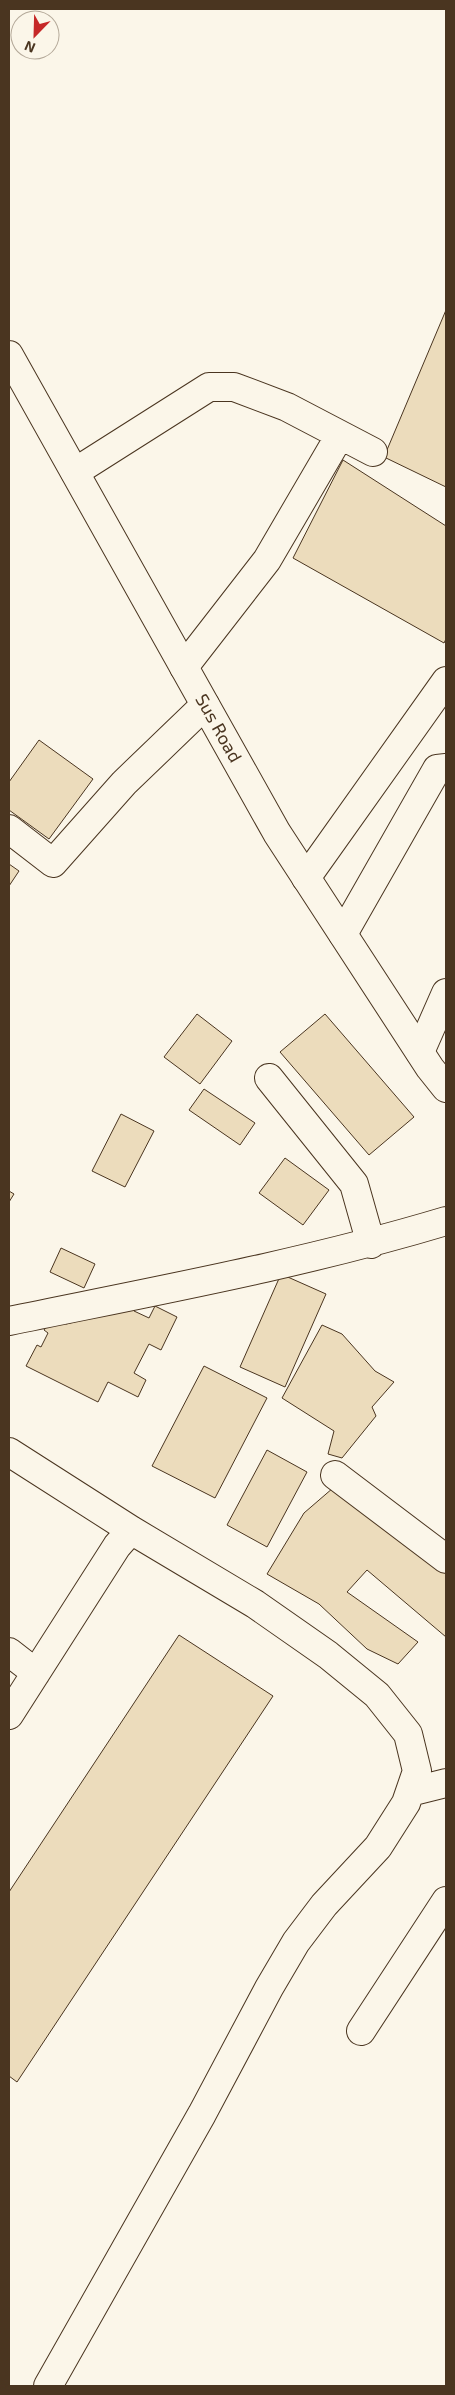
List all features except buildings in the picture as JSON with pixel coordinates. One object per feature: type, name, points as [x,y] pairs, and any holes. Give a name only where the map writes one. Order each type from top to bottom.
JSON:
[{"type":"street","name":"Sus Road","points":[[9,355],[277,833],[420,1052],[446,1088]]},
{"type":"street","points":[[75,472],[209,387],[234,387],[287,407],[373,452]]},
{"type":"street","points":[[184,667],[267,560],[340,435]]},
{"type":"street","points":[[306,878],[446,680]]},
{"type":"street","points":[[9,829],[53,863],[124,783],[206,705]]},
{"type":"street","points":[[343,934],[437,769],[446,768]]},
{"type":"street","points":[[420,1052],[446,993]]},
{"type":"street","points":[[269,1078],[354,1184],[371,1244]]},
{"type":"street","points":[[9,1321],[208,1281],[371,1244],[446,1221]]},
{"type":"street","points":[[9,1452],[131,1530],[255,1604],[328,1655],[377,1695],[408,1734],[417,1771],[406,1803],[378,1847],[324,1905],[296,1942],[269,1988],[202,2114],[48,2386]]},
{"type":"street","points":[[335,1475],[446,1559]]},
{"type":"street","points":[[9,1715],[117,1546],[131,1530]]},
{"type":"street","points":[[9,1652],[36,1673]]},
{"type":"street","points":[[410,1792],[446,1783]]},
{"type":"street","points":[[361,2031],[446,1901]]}]
